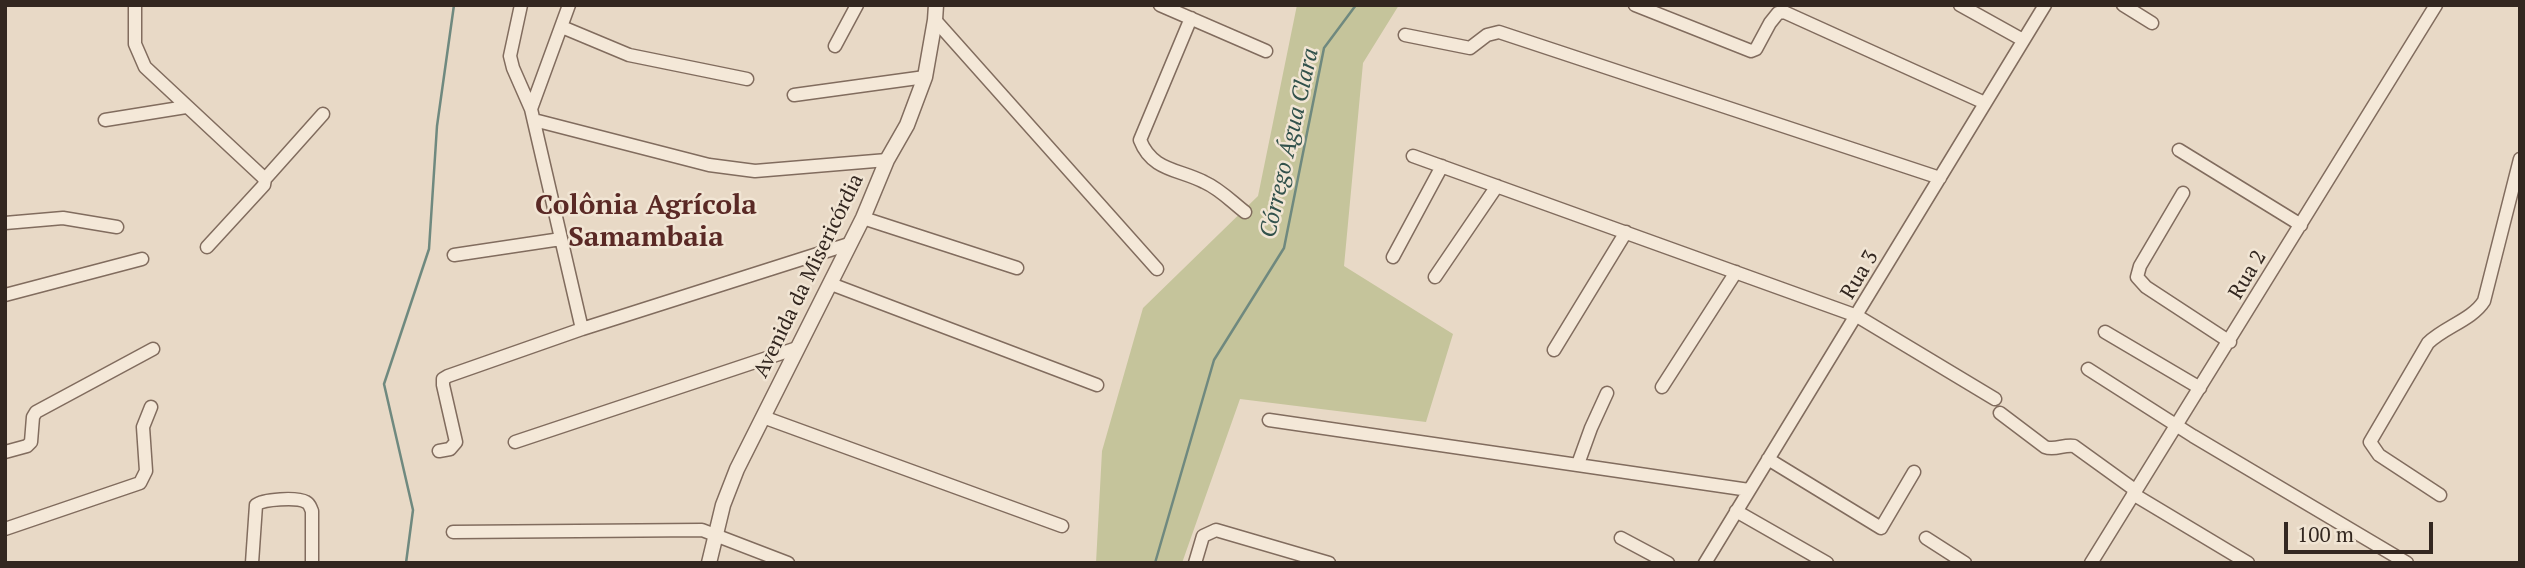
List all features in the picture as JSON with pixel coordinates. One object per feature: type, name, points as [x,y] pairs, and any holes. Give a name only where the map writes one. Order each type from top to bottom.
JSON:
[{"type":"street","points":[[135,5],[135,44],[145,67],[265,181]]},
{"type":"street","points":[[521,5],[510,56],[533,114],[582,329]]},
{"type":"street","points":[[533,114],[569,5]]},
{"type":"street","points":[[835,46],[857,5]]},
{"type":"street","points":[[1160,5],[1266,51]]},
{"type":"street","points":[[1635,5],[1751,51],[1756,48],[1778,13],[1784,12],[1985,103]]},
{"type":"street","points":[[1960,5],[2023,40]]},
{"type":"street","name":"Rua 3","points":[[1705,563],[2045,5]]},
{"type":"street","points":[[2123,5],[2152,23]]},
{"type":"street","name":"Rua 2","points":[[2091,563],[2436,5]]},
{"type":"street","points":[[935,13],[1157,269]]},
{"type":"street","name":"Avenida da Misericórdia","points":[[709,563],[723,505],[737,470],[863,218],[887,160],[907,125],[925,77],[935,13]]},
{"type":"street","points":[[1191,18],[1140,141],[1150,157],[1162,167],[1205,182],[1245,212]]},
{"type":"street","points":[[562,27],[629,55],[747,79]]},
{"type":"street","points":[[1405,35],[1470,48],[1487,35],[1499,32],[1940,177]]},
{"type":"street","points":[[794,95],[925,77]]},
{"type":"street","points":[[105,120],[186,107]]},
{"type":"street","points":[[206,247],[323,114]]},
{"type":"street","points":[[533,114],[709,165],[735,170],[755,171],[887,160]]},
{"type":"street","points":[[2179,150],[2301,225]]},
{"type":"street","points":[[1413,156],[1857,316],[1995,399]]},
{"type":"street","points":[[2440,495],[2379,455],[2370,442],[2428,343],[2441,331],[2470,314],[2484,300],[2520,159]]},
{"type":"street","points":[[1393,257],[1442,166]]},
{"type":"street","points":[[1435,277],[1497,186]]},
{"type":"street","points":[[2183,193],[2140,265],[2137,277],[2143,285],[2230,342]]},
{"type":"street","points":[[5,223],[64,218],[117,227]]},
{"type":"street","points":[[863,218],[1017,268]]},
{"type":"street","points":[[1553,350],[1626,232]]},
{"type":"street","points":[[454,255],[561,239]]},
{"type":"street","points":[[439,451],[450,449],[456,442],[443,384],[443,379],[448,376],[582,329],[849,244]]},
{"type":"street","points":[[5,295],[142,259]]},
{"type":"street","points":[[1662,387],[1736,272]]},
{"type":"street","points":[[831,284],[1097,385]]},
{"type":"street","points":[[2105,332],[2200,388]]},
{"type":"street","points":[[515,442],[797,348]]},
{"type":"street","points":[[5,452],[27,446],[31,442],[33,417],[36,412],[153,349]]},
{"type":"street","points":[[2088,369],[2176,426],[2406,563]]},
{"type":"street","points":[[1578,464],[1607,393]]},
{"type":"street","points":[[5,529],[140,483],[146,471],[144,427],[151,407]]},
{"type":"street","points":[[2000,413],[2045,447],[2077,447],[2134,492],[2248,563]]},
{"type":"street","points":[[763,417],[1062,526]]},
{"type":"street","points":[[1269,420],[1749,490]]},
{"type":"street","points":[[1768,459],[1881,528],[1914,472]]},
{"type":"street","points":[[252,563],[256,505],[265,500],[304,500],[309,505],[312,511],[312,563]]},
{"type":"street","points":[[1736,511],[1827,563]]},
{"type":"street","points":[[453,532],[678,530],[715,534],[788,563]]},
{"type":"street","points":[[1195,563],[1203,536],[1216,530],[1329,563]]},
{"type":"street","points":[[1621,538],[1668,563]]},
{"type":"street","points":[[1926,538],[1965,563]]},
{"type":"green space","points":[[1297,5],[1399,5],[1363,63],[1344,266],[1453,334],[1426,422],[1240,399],[1182,563],[1096,563],[1102,451],[1143,308],[1258,196]]},
{"type":"waterway","points":[[406,563],[413,510],[384,384],[429,249],[437,126],[454,5]]},
{"type":"waterway","name":"Córrego Água Clara","points":[[1155,563],[1214,360],[1284,248],[1324,48],[1356,5]]},
{"type":"district","name":"Colônia Agrícola Samambaia","points":[[646,222]]}]
